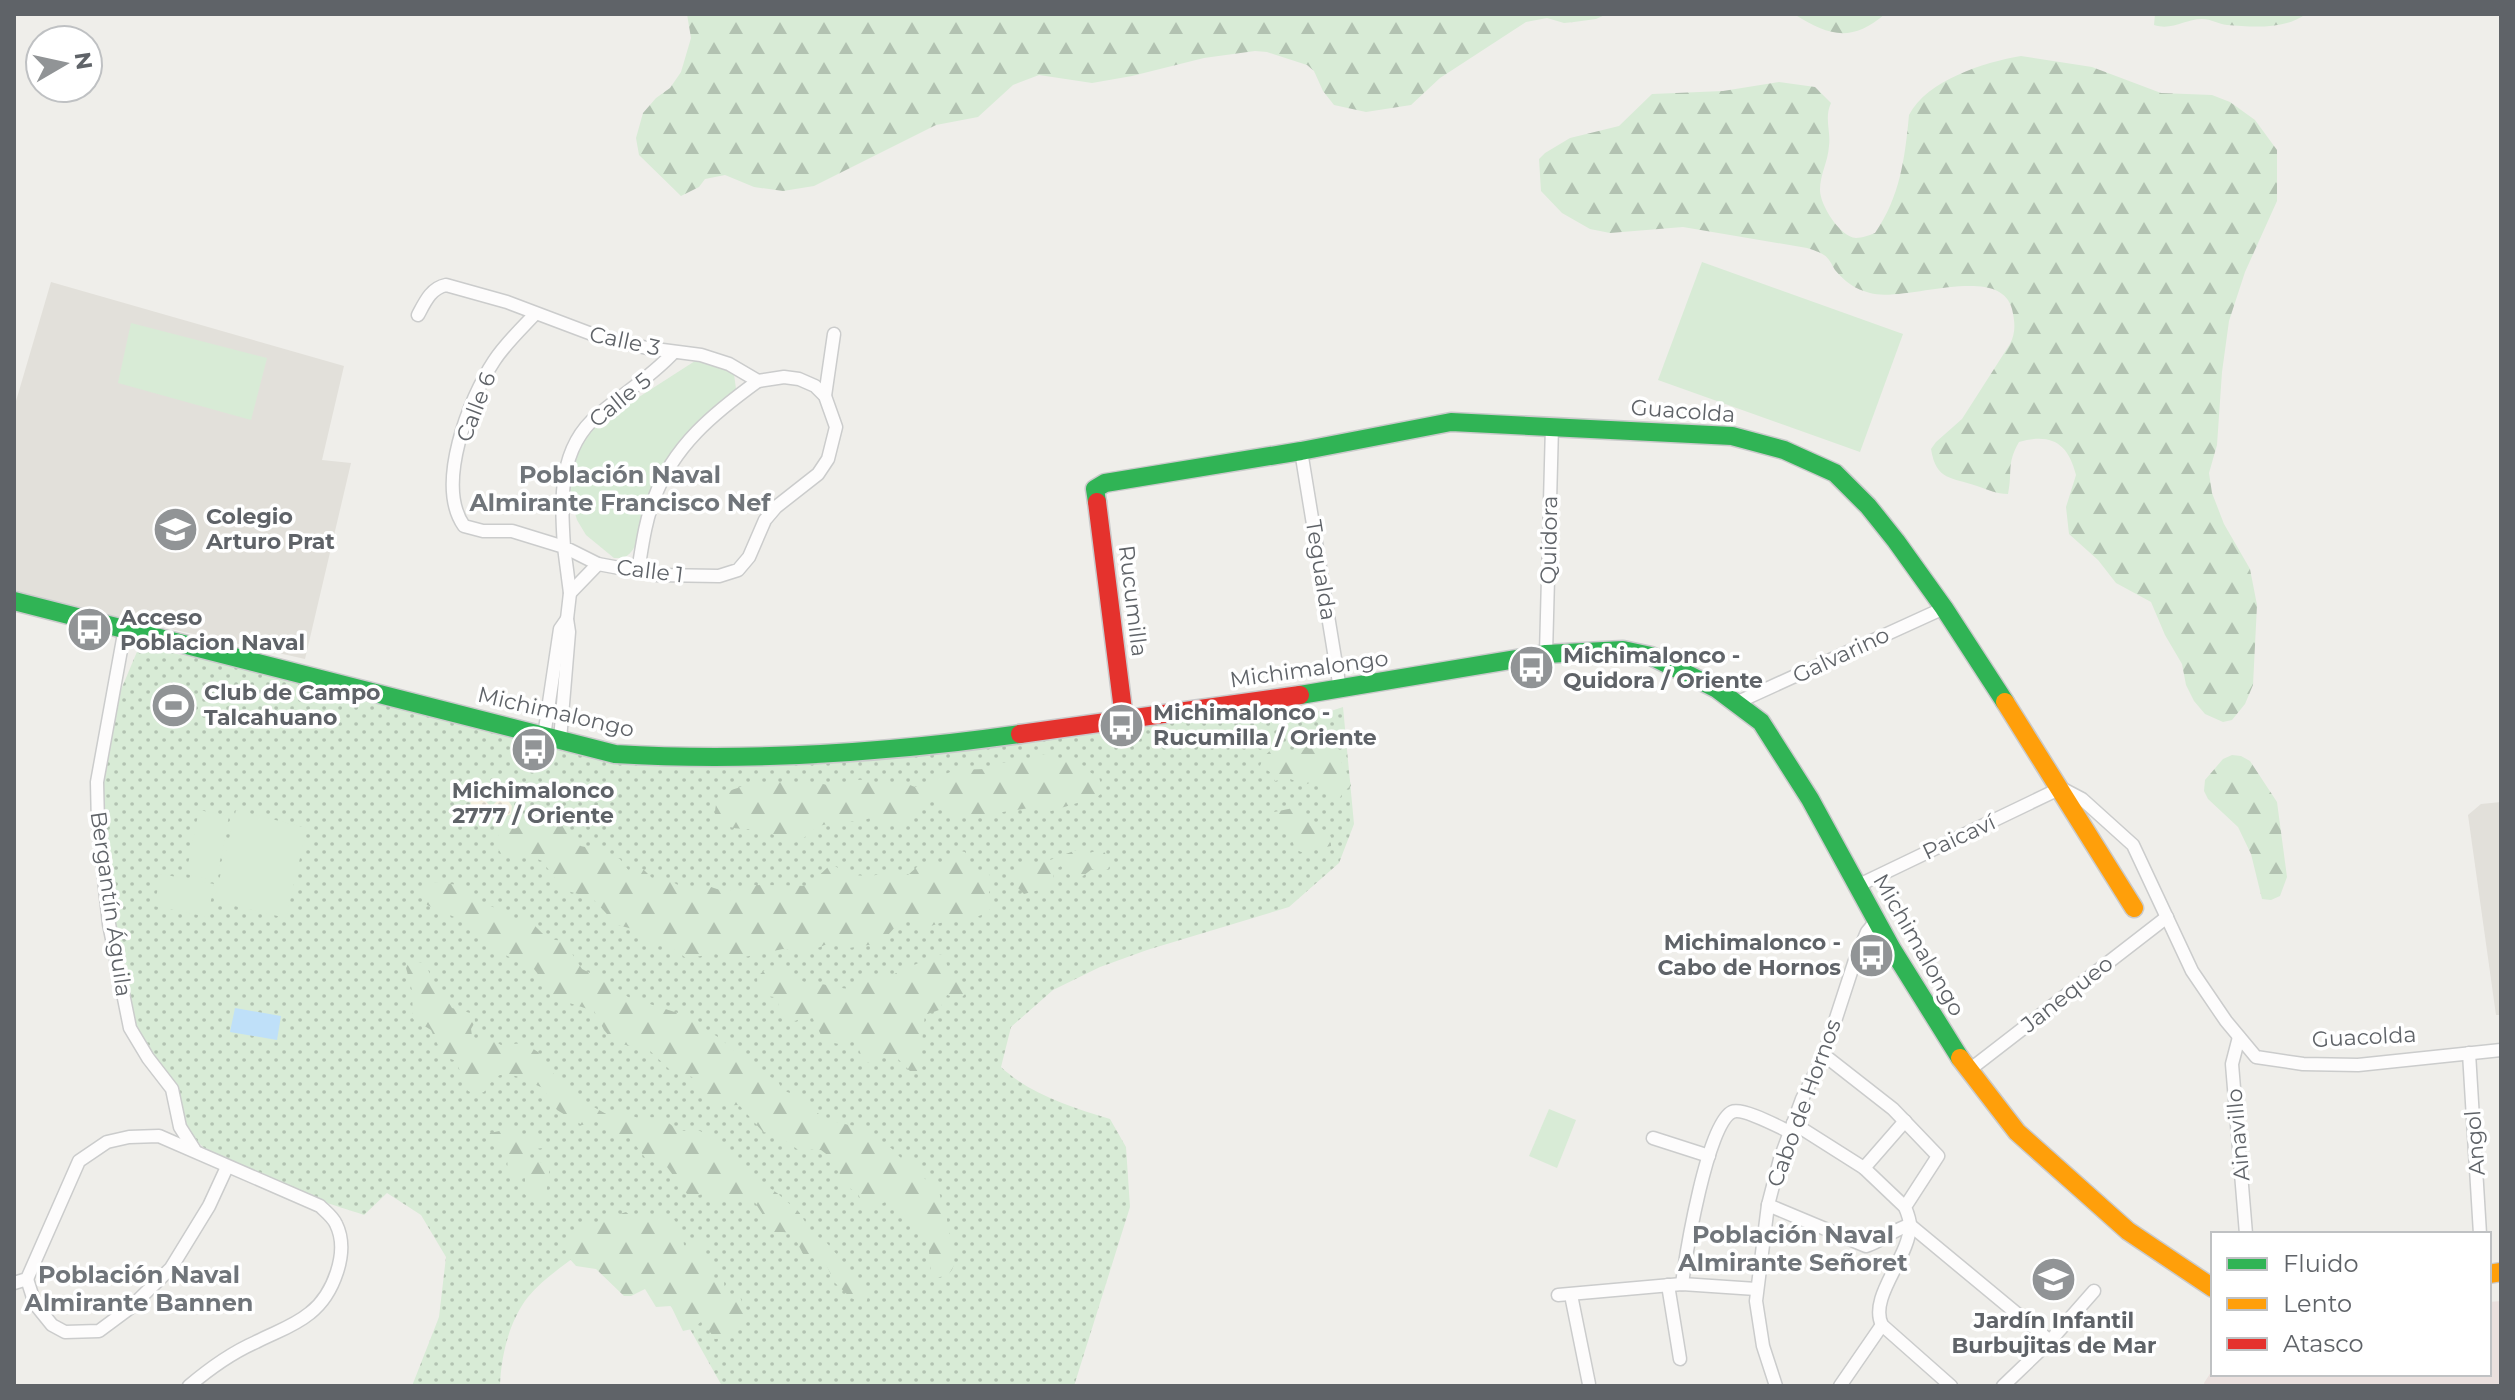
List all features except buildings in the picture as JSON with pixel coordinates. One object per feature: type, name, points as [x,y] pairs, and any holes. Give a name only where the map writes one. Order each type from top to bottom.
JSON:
[{"type":"main road","name":"Guacolda","points":[[1095,489],[1105,483],[1301,451],[1451,422],[1732,436],[1784,450],[1835,473],[1868,506],[1944,608],[2061,788],[2134,908]]},
{"type":"main road","name":"Rucumilla","points":[[1095,489],[1124,718]]},
{"type":"main road","name":"Michimalongo","points":[[14,601],[622,755],[685,758],[798,756],[1001,737],[1340,689],[1546,654],[1635,651],[1691,675],[1738,702],[1761,722],[1876,921],[1968,1071],[2017,1132],[2075,1185],[2128,1231],[2211,1287]]},
{"type":"street","name":"Calle 3","points":[[418,315],[431,293],[446,285],[507,302],[597,336],[701,355],[729,364],[758,381]]},
{"type":"street","name":"Calle 6","points":[[456,515],[453,474],[470,409],[481,382],[496,358],[535,314]]},
{"type":"street","points":[[825,396],[834,334]]},
{"type":"street","name":"Calle 5","points":[[564,547],[562,488],[575,442],[597,415],[646,380],[674,352]]},
{"type":"street","points":[[638,571],[654,499],[688,438],[728,402],[758,381],[784,377],[799,379],[815,386],[825,396]]},
{"type":"street","name":"Calle 1","points":[[456,515],[464,526],[483,531],[512,531],[564,547],[598,564],[684,577],[719,576],[738,570],[749,557],[765,520],[776,507],[818,474],[828,459],[836,427],[825,396]]},
{"type":"street","name":"Quidora","points":[[1546,654],[1552,426]]},
{"type":"street","name":"Tegualda","points":[[1301,451],[1340,689]]},
{"type":"street","points":[[552,738],[560,629],[567,619],[570,593],[564,547]]},
{"type":"street","points":[[570,593],[598,564]]},
{"type":"street","name":"Galvarino","points":[[1738,702],[1944,608]]},
{"type":"street","name":"Bergantín Águila","points":[[125,628],[97,782],[98,825],[109,924],[130,1028],[172,1089],[177,1119],[188,1141],[200,1154]]},
{"type":"street","name":"Paicaví","points":[[1857,886],[2061,788]]},
{"type":"street","name":"Guacolda","points":[[2061,788],[2091,807],[2133,845],[2192,971],[2209,999],[2256,1057],[2303,1064],[2358,1065],[2501,1050]]},
{"type":"street","name":"Janequeo","points":[[1968,1071],[2167,917]]},
{"type":"street","name":"Cabo de Hornos","points":[[1776,1386],[1763,1346],[1756,1289],[1768,1205],[1802,1099],[1824,1055],[1856,957],[1867,932],[1876,921]]},
{"type":"street","name":"Ainavillo","points":[[2239,1037],[2232,1064],[2246,1232]]},
{"type":"street","name":"Angol","points":[[2469,1053],[2480,1232]]},
{"type":"street","points":[[1824,1055],[1905,1121],[1938,1156],[1905,1207]]},
{"type":"street","points":[[1682,1284],[1690,1224],[1709,1156],[1724,1119],[1731,1112],[1740,1110],[1792,1128],[1864,1168],[1905,1207],[1910,1225],[1896,1269],[1878,1307],[1878,1317],[1882,1325],[1951,1386]]},
{"type":"street","points":[[159,1136],[177,1119]]},
{"type":"street","points":[[1864,1168],[1905,1121]]},
{"type":"street","points":[[189,1386],[229,1356],[292,1327],[314,1311],[340,1265],[340,1237],[336,1222],[320,1206],[159,1136],[129,1137],[107,1142],[79,1161],[27,1279],[41,1316],[52,1325],[65,1332],[99,1331],[130,1308],[171,1268],[209,1206],[227,1167]]},
{"type":"street","points":[[1653,1138],[1709,1156]]},
{"type":"street","points":[[1768,1205],[1866,1246],[1910,1225]]},
{"type":"street","points":[[1910,1225],[2050,1341]]},
{"type":"street","points":[[14,1283],[27,1279]]},
{"type":"street","points":[[1589,1384],[1565,1295],[1682,1284],[1756,1289]]},
{"type":"street","points":[[1668,1285],[1680,1359]]},
{"type":"street","points":[[2003,1386],[2050,1341],[2094,1291]]},
{"type":"street","points":[[1840,1386],[1882,1325]]},
{"type":"shaded area","name":"Colegio Arturo Prat","points":[[51,282],[344,366],[322,460],[351,463],[305,659],[14,594],[14,415]]},
{"type":"shaded area","points":[[2501,802],[2501,1015],[2496,1015],[2468,815],[2481,804]]},
{"type":"shaded area","points":[[2501,1301],[2501,1386],[2205,1386],[2204,1383],[2211,1372],[2211,1376],[2491,1376],[2491,1302]]},
{"type":"green space","points":[[687,14],[1607,14],[1596,19],[1564,23],[1547,18],[1526,22],[1440,78],[1411,105],[1366,112],[1334,105],[1314,71],[1307,65],[1255,51],[1204,58],[1092,83],[1039,75],[1013,85],[978,117],[936,125],[814,186],[783,191],[754,187],[725,175],[705,179],[699,187],[681,196],[639,155],[636,138],[643,113],[670,88],[681,72],[691,38]]},
{"type":"green space","points":[[1794,14],[1885,14],[1861,29],[1840,33],[1818,27]]},
{"type":"green space","points":[[2155,14],[2306,14],[2288,23],[2257,27],[2202,19],[2161,26],[2154,25]]},
{"type":"green space","points":[[2021,56],[2092,67],[2161,93],[2212,95],[2230,102],[2255,120],[2277,150],[2277,201],[2245,272],[2229,321],[2217,445],[2209,473],[2212,493],[2224,524],[2250,569],[2257,605],[2253,685],[2245,704],[2232,720],[2223,722],[2205,714],[2194,701],[2186,685],[2182,664],[2151,602],[2116,583],[2098,560],[2069,534],[2066,507],[2076,475],[2063,448],[2049,440],[2019,442],[2011,462],[2008,494],[1953,479],[1937,467],[1931,449],[1962,419],[2012,340],[2013,314],[2004,295],[1990,288],[1971,286],[1886,295],[1870,293],[1839,274],[1826,256],[1807,248],[1683,227],[1610,233],[1590,229],[1562,213],[1541,191],[1539,159],[1545,153],[1570,138],[1619,126],[1652,94],[1723,91],[1779,82],[1815,87],[1831,103],[1828,152],[1820,184],[1823,204],[1844,232],[1856,238],[1866,236],[1875,233],[1896,191],[1909,115],[1918,103],[1929,92],[1958,75]]},
{"type":"green space","points":[[1702,262],[1903,334],[1860,452],[1658,380]]},
{"type":"green space","points":[[131,323],[267,358],[251,420],[118,383]]},
{"type":"green space","points":[[695,361],[705,361],[734,374],[736,389],[693,428],[671,456],[645,508],[634,548],[624,558],[614,558],[586,535],[577,520],[570,496],[571,468],[578,447],[597,424]]},
{"type":"green space","points":[[139,647],[319,680],[622,755],[695,758],[1177,712],[1331,711],[1343,707],[1354,824],[1339,863],[1289,907],[1100,967],[1053,990],[1011,1027],[1001,1067],[1039,1093],[1110,1119],[1126,1147],[1130,1207],[1074,1386],[722,1386],[686,1322],[637,1272],[576,1256],[551,1275],[521,1306],[507,1339],[500,1386],[412,1386],[439,1317],[446,1257],[421,1215],[387,1193],[364,1215],[268,1183],[243,1172],[201,1146],[187,1130],[125,1010],[97,782],[112,711]]},
{"type":"green space","points":[[1322,738],[1335,746],[1350,781],[1351,786],[1338,801],[1331,800],[1318,780],[1304,785],[1288,778],[1275,781],[1270,772],[1260,766],[1271,750],[1286,749],[1297,755],[1314,740]]},
{"type":"green space","points":[[1045,754],[1060,759],[1074,757],[1099,777],[1103,792],[1097,797],[1051,811],[1037,807],[969,817],[952,816],[939,799],[932,796],[903,825],[886,824],[873,817],[829,824],[791,843],[761,830],[727,826],[715,818],[716,805],[722,796],[747,785],[778,782],[829,785],[863,780],[882,784],[904,783],[915,787],[955,770],[986,769]]},
{"type":"green space","points":[[2232,755],[2250,761],[2277,802],[2287,877],[2280,896],[2271,900],[2262,899],[2251,854],[2238,827],[2208,799],[2204,791],[2205,780],[2223,759]]},
{"type":"green space","points":[[1298,807],[1305,810],[1310,826],[1320,827],[1331,837],[1331,846],[1301,852],[1295,849],[1288,827],[1268,825],[1274,812]]},
{"type":"green space","points":[[199,810],[229,816],[216,881],[186,874]]},
{"type":"green space","points":[[236,810],[307,828],[286,918],[214,901]]},
{"type":"green space","points":[[510,816],[516,823],[530,818],[560,821],[580,846],[601,846],[611,859],[620,859],[629,871],[643,869],[654,880],[669,880],[689,891],[711,887],[726,892],[741,886],[756,885],[808,886],[828,867],[835,866],[849,875],[908,875],[918,866],[940,863],[957,850],[965,852],[975,869],[987,872],[992,878],[994,886],[989,892],[991,908],[976,917],[923,928],[911,918],[903,918],[881,943],[849,948],[827,944],[806,953],[783,949],[730,960],[716,954],[686,958],[668,945],[650,942],[633,929],[617,925],[592,898],[564,890],[542,861],[504,857],[498,845],[500,822]]},
{"type":"green space","points":[[1079,849],[1086,854],[1102,849],[1111,862],[1108,869],[1092,869],[1079,879],[1072,877],[1061,866],[1054,870],[1053,887],[1048,892],[1039,890],[1024,894],[1015,885],[1014,873],[1018,866],[1050,860]]},
{"type":"green space","points":[[161,874],[214,884],[208,917],[154,906]]},
{"type":"green space","points":[[436,882],[459,885],[481,903],[496,908],[509,918],[532,923],[548,939],[564,941],[582,969],[615,986],[628,997],[684,1015],[721,1039],[755,1069],[778,1081],[785,1091],[803,1096],[822,1116],[861,1127],[876,1145],[891,1148],[903,1160],[911,1160],[925,1179],[939,1190],[954,1254],[951,1271],[944,1276],[933,1277],[928,1242],[920,1227],[889,1200],[873,1208],[865,1208],[858,1194],[841,1182],[838,1163],[821,1150],[797,1149],[777,1135],[763,1132],[739,1105],[716,1106],[699,1090],[692,1077],[670,1070],[648,1049],[615,1043],[594,1011],[557,999],[534,969],[501,953],[468,923],[427,905],[422,886]]},
{"type":"green space","points":[[938,954],[945,955],[951,973],[965,994],[960,999],[947,995],[939,1010],[925,1015],[920,1056],[924,1065],[918,1071],[910,1071],[889,1054],[872,1063],[864,1062],[854,1037],[839,1044],[824,1041],[811,1015],[795,1021],[781,1017],[774,997],[758,990],[757,977],[769,966],[783,968],[807,983],[850,988],[867,977],[890,976]]},
{"type":"green space","points":[[410,961],[425,963],[437,990],[452,1008],[474,1014],[472,1036],[478,1040],[493,1040],[501,1045],[524,1043],[538,1052],[546,1067],[564,1083],[567,1092],[608,1115],[624,1113],[638,1118],[661,1117],[679,1131],[700,1131],[720,1143],[740,1168],[799,1212],[812,1233],[826,1242],[846,1265],[850,1280],[857,1283],[868,1296],[866,1304],[851,1298],[835,1283],[825,1262],[818,1257],[804,1255],[792,1234],[774,1232],[754,1201],[747,1198],[717,1201],[705,1193],[690,1198],[667,1167],[646,1159],[628,1135],[612,1135],[596,1121],[582,1125],[557,1110],[543,1088],[516,1076],[500,1075],[484,1092],[475,1094],[468,1091],[456,1061],[443,1056],[431,1030],[413,1019],[412,990],[406,968]]},
{"type":"green space","points":[[1549,1109],[1576,1120],[1557,1168],[1529,1156]]},
{"type":"green space","points":[[512,1130],[522,1136],[542,1134],[545,1137],[544,1148],[533,1149],[526,1154],[532,1161],[550,1166],[543,1199],[525,1195],[525,1176],[508,1178],[507,1152],[494,1147],[489,1137],[490,1133]]},
{"type":"green space","points":[[626,1212],[635,1220],[672,1217],[682,1230],[687,1247],[700,1238],[704,1239],[705,1260],[712,1265],[712,1281],[724,1282],[725,1295],[739,1293],[748,1321],[734,1333],[720,1339],[715,1339],[702,1321],[692,1329],[683,1331],[671,1306],[656,1307],[645,1289],[624,1296],[596,1269],[576,1266],[568,1257],[564,1243],[571,1231]]},
{"type":"sand","points":[[472,786],[491,807],[500,798],[507,799],[512,806],[511,814],[498,819],[475,815],[470,801],[461,793],[464,787]]},
{"type":"water","points":[[235,1008],[281,1016],[277,1040],[230,1032]]},
{"type":"traffic: fast","points":[[1097,502],[1095,489],[1105,483],[1301,451],[1451,422],[1732,436],[1784,450],[1835,473],[1868,506],[1896,541],[2005,702]]},
{"type":"traffic: fast","points":[[14,601],[615,754],[716,757],[818,754],[1020,734]]},
{"type":"traffic: fast","points":[[1300,695],[1546,654],[1623,650],[1651,656],[1717,689],[1761,722],[1810,799],[1892,949],[1960,1058]]},
{"type":"traffic: slow","points":[[2005,702],[2134,908]]},
{"type":"traffic: slow","points":[[1960,1058],[2017,1132],[2128,1231],[2211,1287]]},
{"type":"traffic: slow","points":[[2491,1274],[2501,1272]]},
{"type":"traffic: jam","points":[[1097,502],[1124,718]]},
{"type":"traffic: jam","points":[[1020,734],[1300,695]]},
{"type":"place","name":"Colegio Arturo Prat","points":[[175,529]]},
{"type":"place","name":"Acceso Poblacion Naval","points":[[89,630]]},
{"type":"place","name":"Michimalonco - Quidora / Oriente","points":[[1532,668]]},
{"type":"place","name":"Club de Campo Talcahuano","points":[[173,705]]},
{"type":"place","name":"Michimalonco - Rucumilla / Oriente","points":[[1122,725]]},
{"type":"place","name":"Michimalonco 2777 / Oriente","points":[[533,749]]},
{"type":"place","name":"Michimalonco - Cabo de Hornos","points":[[1872,955]]},
{"type":"place","name":"Jardín Infantil Burbujitas de Mar","points":[[2054,1279]]},
{"type":"district","name":"Población Naval Almirante Francisco Nef","points":[[620,488]]},
{"type":"district","name":"Población Naval Almirante Señoret","points":[[1793,1248]]},
{"type":"district","name":"Población Naval Almirante Bannen","points":[[139,1288]]}]
